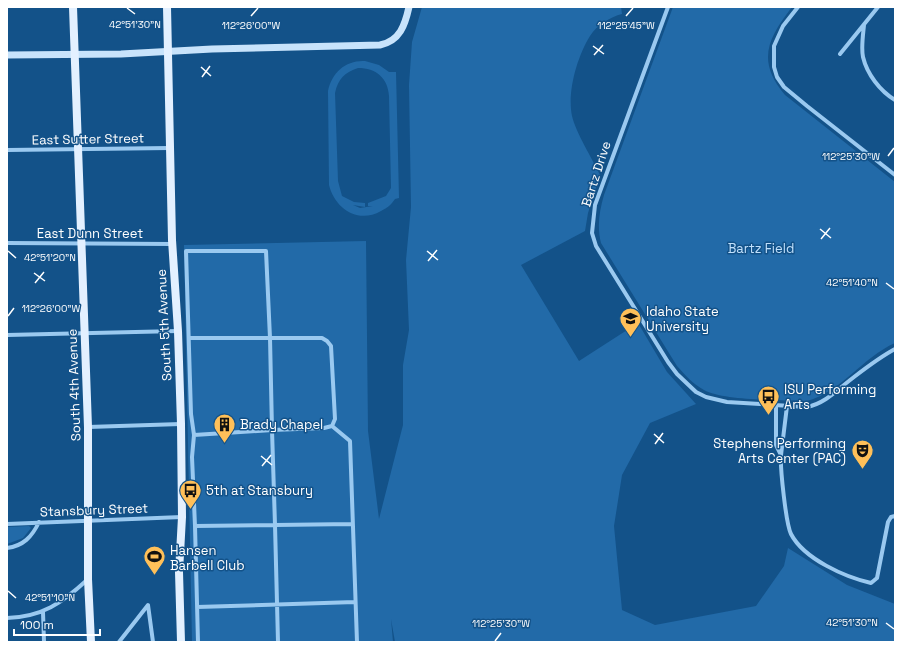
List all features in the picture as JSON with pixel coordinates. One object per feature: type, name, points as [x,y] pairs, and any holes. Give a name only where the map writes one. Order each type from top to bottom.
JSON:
[{"type":"main road","name":"South 4th Avenue","points":[[73,7],[88,427],[88,579],[91,642]]},
{"type":"main road","name":"South 5th Avenue","points":[[167,7],[172,244],[178,331],[182,517],[179,572],[181,642]]},
{"type":"street","points":[[7,55],[74,55],[168,50],[380,45],[389,43],[398,36],[406,20],[409,7]]},
{"type":"street","name":"Bartz Drive","points":[[668,7],[599,193],[595,206],[592,233],[596,246],[668,362],[687,384],[706,397],[715,400],[776,406],[807,407],[818,404],[877,359],[895,349]]},
{"type":"street","points":[[798,7],[783,26],[774,46],[774,67],[777,77],[784,87],[895,175]]},
{"type":"street","points":[[840,54],[878,7]]},
{"type":"street","points":[[864,25],[863,57],[874,81],[887,95],[895,100]]},
{"type":"street","name":"East Sutter Street","points":[[7,150],[170,148]]},
{"type":"street","name":"East Dunn Street","points":[[7,243],[172,244]]},
{"type":"street","points":[[198,642],[192,457],[194,435],[191,414],[186,251],[266,251],[270,338],[278,642]]},
{"type":"street","points":[[7,335],[178,331]]},
{"type":"street","points":[[189,338],[322,338],[328,341],[331,346],[335,419],[332,426]]},
{"type":"street","points":[[776,406],[776,445],[781,455]]},
{"type":"street","points":[[787,406],[781,455],[786,508],[791,533],[802,548],[826,565],[862,581],[871,583],[877,578],[888,522],[891,517],[895,516]]},
{"type":"street","points":[[88,427],[180,424]]},
{"type":"street","points":[[194,435],[324,428],[332,426]]},
{"type":"street","points":[[332,426],[350,441],[357,642]]},
{"type":"street","name":"Stansbury Street","points":[[7,524],[182,517]]},
{"type":"street","points":[[7,548],[22,544],[29,538],[38,522]]},
{"type":"street","points":[[195,526],[353,524]]},
{"type":"street","points":[[7,618],[22,618],[43,612],[62,602],[88,579]]},
{"type":"street","points":[[197,607],[355,602]]},
{"type":"street","points":[[119,642],[148,605],[153,642]]},
{"type":"street","points":[[43,612],[44,642]]},
{"type":"green space","points":[[422,7],[621,7],[622,14],[613,17],[596,28],[585,44],[577,64],[572,86],[571,107],[574,123],[600,175],[588,213],[585,231],[521,265],[579,361],[638,323],[667,372],[696,404],[650,423],[622,475],[614,526],[622,610],[655,625],[756,606],[784,566],[788,548],[847,585],[895,604],[895,642],[395,642],[391,619],[393,642],[192,642],[184,245],[366,241],[368,431],[379,519],[403,425],[403,365],[409,330],[406,260],[411,207],[409,85],[412,42]]},
{"type":"green space","name":"Bartz Field","points":[[673,7],[792,7],[777,29],[769,50],[768,60],[770,71],[776,83],[785,95],[895,182],[895,343],[883,349],[831,390],[807,401],[754,399],[725,396],[713,394],[696,385],[677,366],[601,243],[599,219],[604,195]]},
{"type":"green space","points":[[358,61],[365,61],[379,65],[389,72],[396,72],[399,198],[395,199],[389,206],[381,211],[372,215],[364,216],[356,215],[342,207],[336,201],[329,185],[328,91],[333,78],[341,68]],"holes":[[[358,68],[364,68],[380,75],[388,90],[391,188],[386,196],[368,203],[368,206],[373,206],[360,208],[353,205],[365,207],[365,203],[354,202],[342,196],[338,181],[335,93],[340,80],[346,74]]]},
{"type":"green space","points":[[29,526],[31,528],[23,538],[7,544],[7,527]]},
{"type":"place","name":"Idaho State University","points":[[631,338]]},
{"type":"place","name":"ISU Performing Arts","points":[[768,416]]},
{"type":"place","name":"Brady Chapel","points":[[225,444]]},
{"type":"place","name":"Stephens Performing Arts Center (PAC)","points":[[862,470]]},
{"type":"place","name":"5th at Stansbury","points":[[190,510]]},
{"type":"place","name":"Hansen Barbell Club","points":[[155,576]]}]
